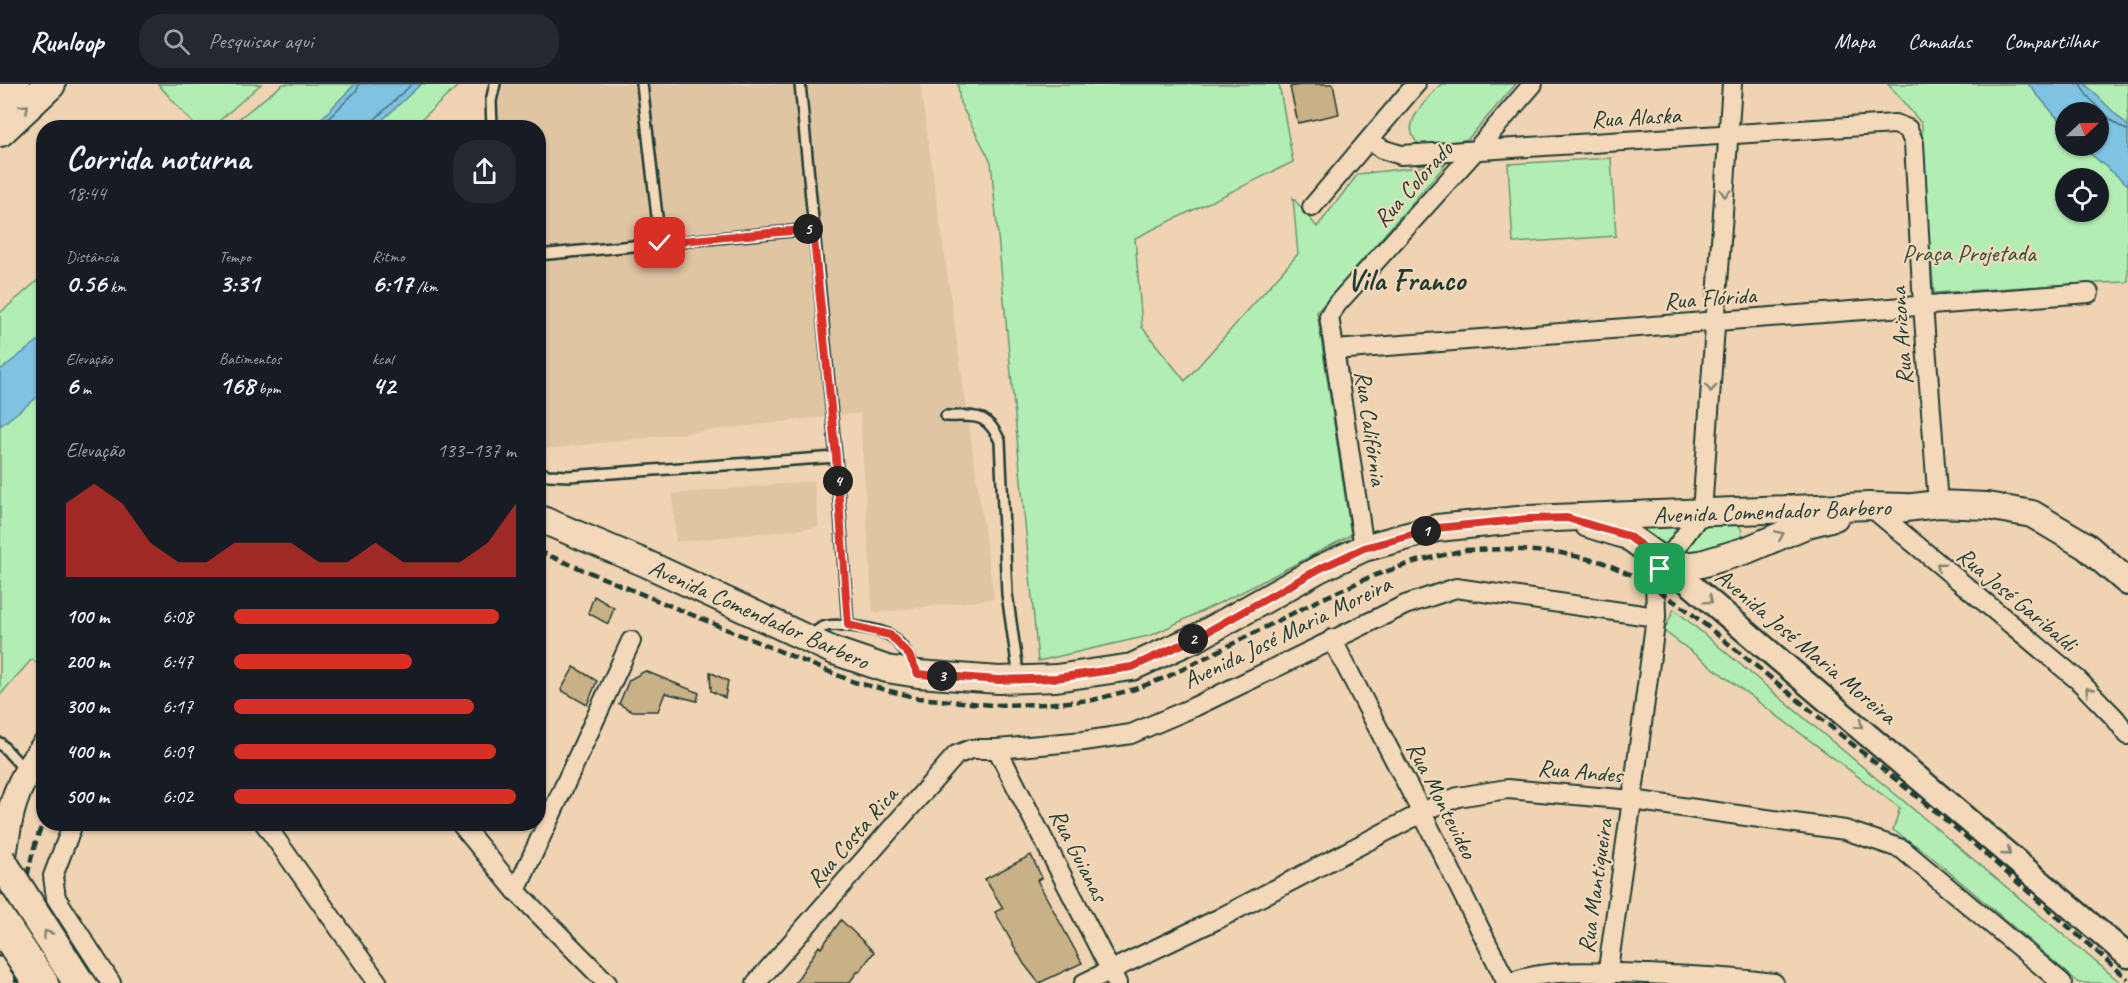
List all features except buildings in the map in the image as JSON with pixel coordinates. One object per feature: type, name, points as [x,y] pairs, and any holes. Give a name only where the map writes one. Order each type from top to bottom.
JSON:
[{"type":"highway","points":[[0,97],[14,84]]},
{"type":"highway","points":[[0,131],[50,84]]},
{"type":"highway","points":[[0,860],[79,983]]},
{"type":"highway","points":[[0,922],[41,983]]},
{"type":"highway","points":[[0,974],[6,983]]},
{"type":"main road","name":"Avenida Comendador Barbero","points":[[546,521],[645,563],[834,651],[887,669],[918,674],[999,680],[1056,678],[1132,667],[1200,636],[1319,569],[1364,548],[1437,528],[1528,519],[1702,512],[1873,509],[1938,504],[1987,506],[2032,513],[2086,546],[2128,582]]},
{"type":"main road","name":"Avenida Comendador Barbero","points":[[1567,518],[1628,536],[1664,562],[1684,566],[1701,564],[1739,552],[1808,524],[1873,509]]},
{"type":"main road","points":[[1734,512],[1741,516],[1748,530],[1747,540],[1739,552]]},
{"type":"main road","points":[[0,880],[8,821],[19,784],[36,758]]},
{"type":"street","points":[[1312,207],[1416,84]]},
{"type":"street","name":"Rua Colorado","points":[[1329,316],[1337,304],[1533,84]]},
{"type":"street","points":[[1656,617],[1655,576],[1702,512],[1732,84]]},
{"type":"street","name":"Rua Alaska","points":[[1369,140],[1382,149],[1401,155],[1895,124],[1908,129]]},
{"type":"street","name":"Rua Arizona","points":[[1908,129],[1914,143],[1938,504]]},
{"type":"street","name":"Rua Flórida","points":[[1335,350],[2089,293]]},
{"type":"street","name":"Rua Califórnia","points":[[1329,316],[1364,548]]},
{"type":"street","name":"Rua José Garibaldi","points":[[1873,509],[2078,680],[2115,718],[2128,735]]},
{"type":"street","name":"Avenida José Maria Moreira","points":[[1664,562],[2128,956]]},
{"type":"street","name":"Avenida José Maria Moreira","points":[[997,749],[1131,734],[1194,707],[1405,605],[1456,588],[1656,617]]},
{"type":"street","name":"Rua Mantiqueira","points":[[1606,978],[1656,617]]},
{"type":"street","name":"Rua Montevideo","points":[[1332,639],[1509,983]]},
{"type":"street","points":[[546,826],[631,641]]},
{"type":"street","name":"Rua Costa Rica","points":[[756,983],[957,755],[971,749],[997,749]]},
{"type":"street","name":"Rua Guianas","points":[[997,749],[1113,976]]},
{"type":"street","name":"Rua Andes","points":[[1084,983],[1113,976],[1422,813],[1458,797],[1507,789],[1632,800],[1845,830],[1902,849],[2062,983]]},
{"type":"street","points":[[69,831],[53,876],[56,898],[111,983]]},
{"type":"street","points":[[270,831],[378,983]]},
{"type":"street","points":[[467,831],[516,891],[607,983]]},
{"type":"street","points":[[516,891],[544,831]]},
{"type":"street","points":[[1509,983],[1522,978],[1558,974],[1606,978],[1740,978],[1774,983]]},
{"type":"lane","points":[[492,120],[491,101],[495,84]]},
{"type":"lane","points":[[642,84],[660,243]]},
{"type":"lane","points":[[800,84],[836,457],[848,625]]},
{"type":"lane","points":[[546,254],[813,229]]},
{"type":"lane","points":[[946,416],[983,418],[993,427],[999,441],[1006,594],[1019,680]]},
{"type":"lane","points":[[546,474],[569,476],[836,457]]},
{"type":"lane","points":[[809,640],[820,628],[829,625],[848,625],[890,635],[909,655],[918,674]]},
{"type":"lane","points":[[0,743],[26,772]]},
{"type":"shaded area","points":[[497,84],[920,84],[994,599],[873,613],[860,413],[546,449],[546,120],[492,120]]},
{"type":"shaded area","points":[[814,481],[819,527],[676,542],[672,494]]},
{"type":"green space","points":[[158,84],[261,84],[220,120],[190,120]]},
{"type":"green space","points":[[283,84],[460,84],[421,120],[237,120]]},
{"type":"green space","points":[[958,84],[1279,84],[1293,162],[1135,238],[1142,327],[1185,381],[1298,254],[1293,198],[1317,227],[1358,174],[1446,164],[1317,312],[1351,535],[1240,593],[1152,635],[1038,661],[991,162],[960,103]]},
{"type":"green space","points":[[1441,84],[1516,84],[1468,139],[1438,145],[1419,144],[1413,137],[1411,129],[1413,121],[1417,112]]},
{"type":"green space","name":"Praça Projetada","points":[[1888,84],[2128,84],[2128,282],[1934,293],[1923,174],[1922,124]]},
{"type":"green space","points":[[1611,158],[1616,236],[1513,243],[1508,164]]},
{"type":"green space","points":[[36,282],[36,663],[32,659],[0,695],[0,313]]},
{"type":"green space","points":[[1600,519],[1738,523],[1742,531],[1740,541],[1688,558]]},
{"type":"green space","points":[[1674,609],[2121,983],[2079,983],[1927,853],[1893,830],[1900,808],[1664,631]]},
{"type":"water","points":[[355,84],[421,84],[382,120],[319,120]]},
{"type":"water","points":[[2028,84],[2085,84],[2103,102],[2055,102],[2055,115]]},
{"type":"water","points":[[2109,107],[2128,126],[2128,185],[2093,156],[2109,156]]},
{"type":"water","points":[[36,342],[36,398],[0,426],[0,370]]},
{"type":"railway","points":[[546,554],[854,682],[918,698],[992,705],[1093,700],[1135,689],[1167,677],[1315,602],[1370,577],[1414,562],[1465,550],[1507,549],[1561,553],[1602,562],[1641,579],[1687,610],[1958,830],[2128,979]]},
{"type":"railway","points":[[16,983],[27,879],[40,831]]},
{"type":"district","name":"Vila Franco","points":[[1406,280]]},
{"type":"route","points":[[660,243],[813,229],[836,457],[848,625],[890,635],[909,655],[918,674],[999,680],[1056,678],[1132,667],[1200,636],[1319,569],[1364,548],[1437,528],[1528,519],[1567,518],[1628,536],[1664,562],[1660,569]]}]
